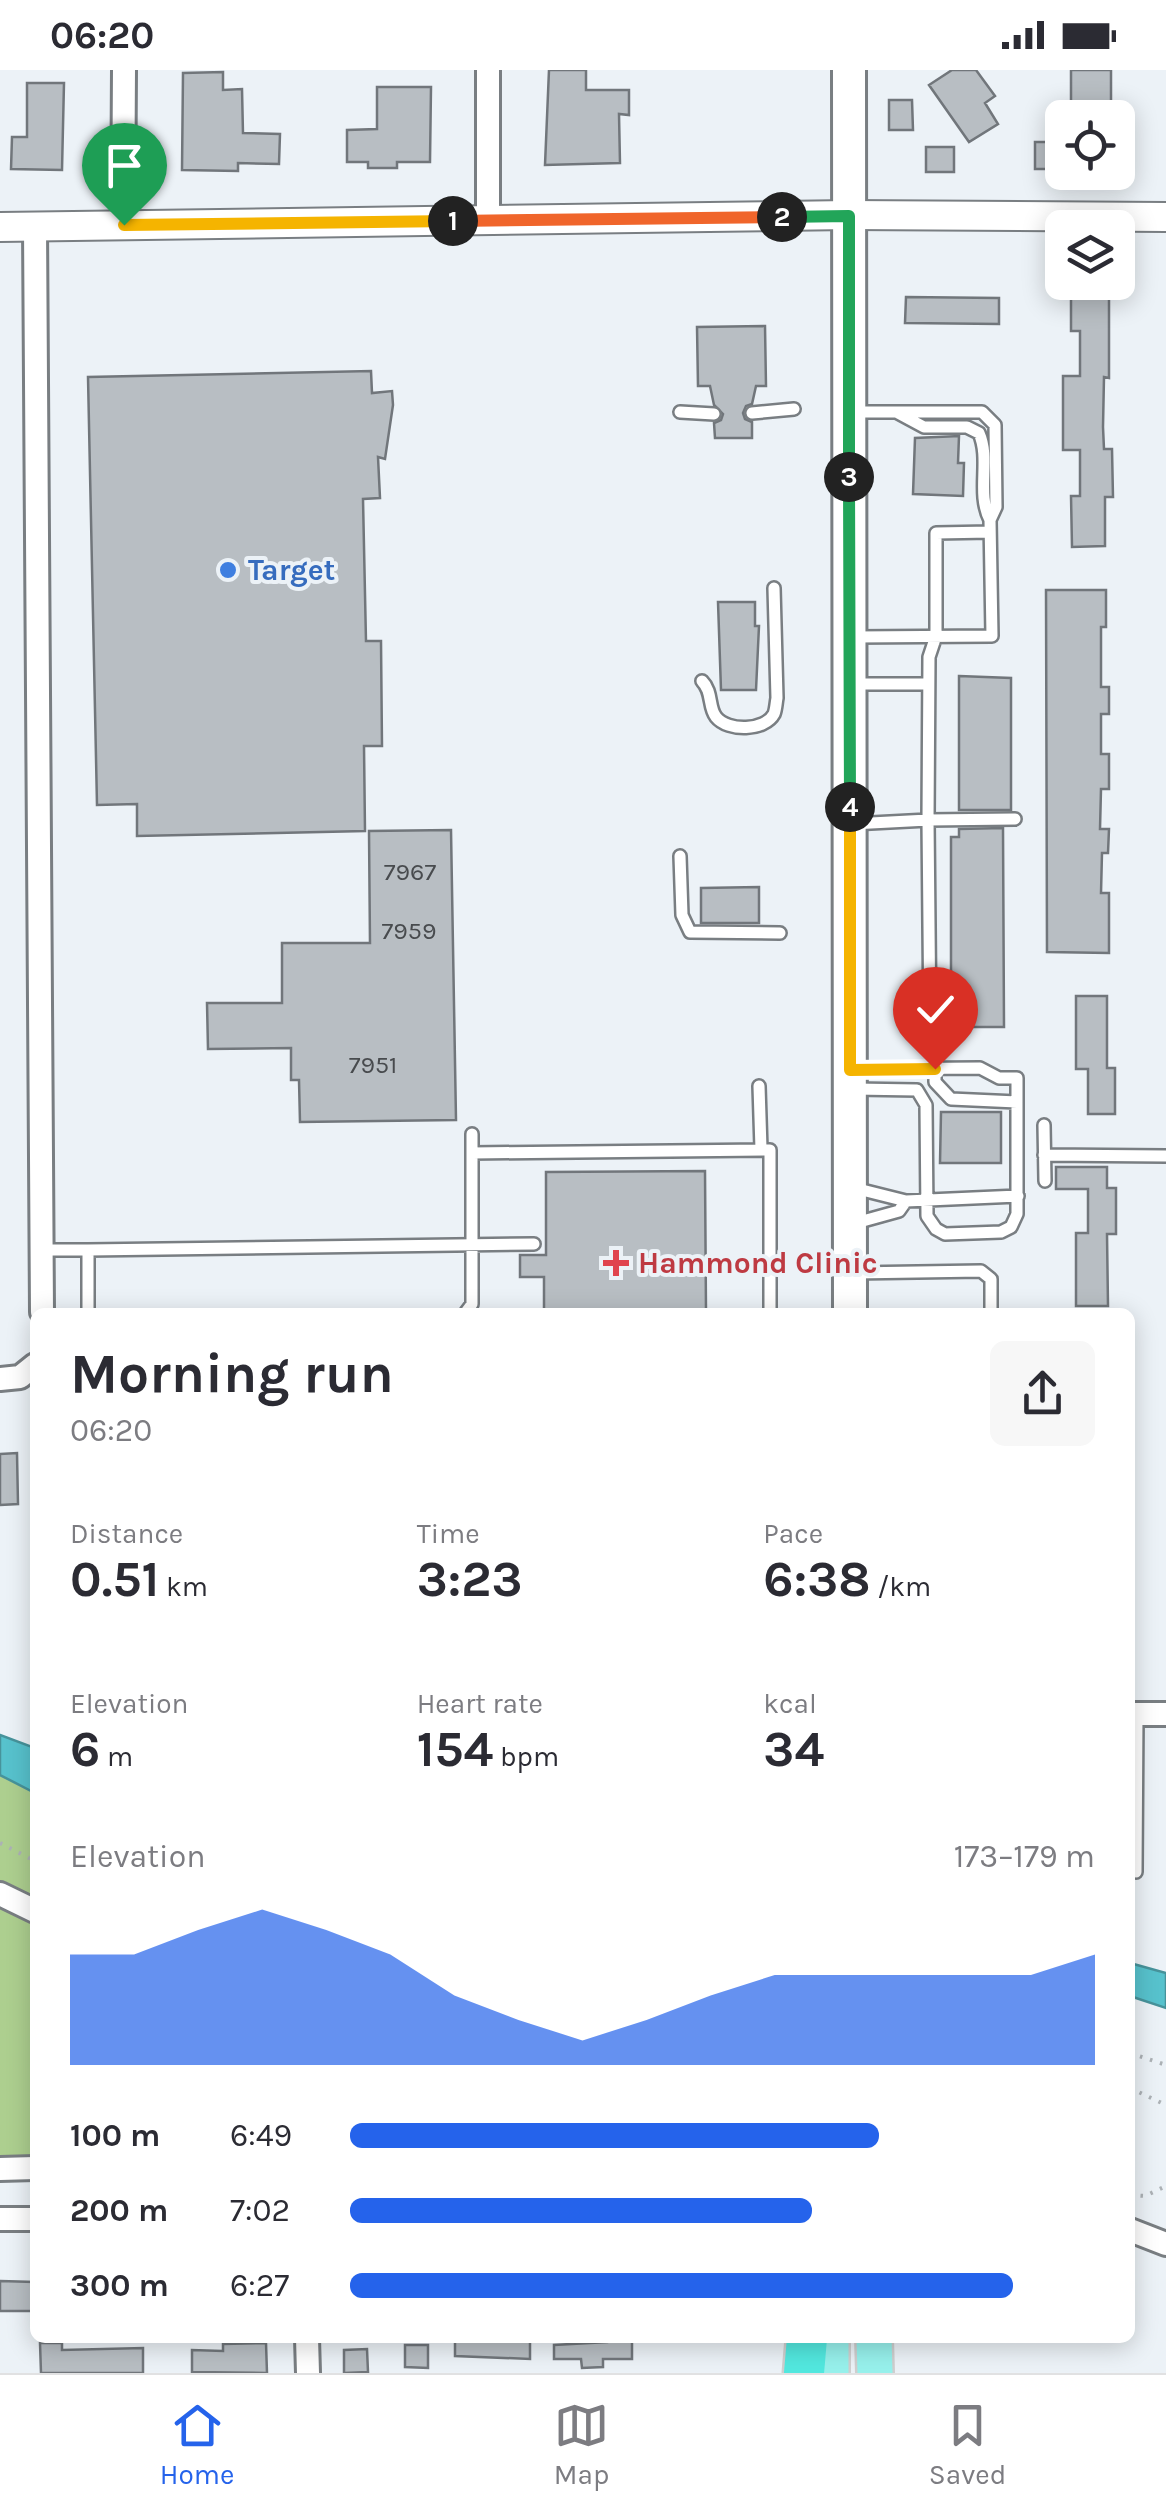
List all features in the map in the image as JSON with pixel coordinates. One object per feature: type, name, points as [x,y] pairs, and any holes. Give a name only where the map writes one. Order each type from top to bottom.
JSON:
[{"type":"highway","points":[[804,2373],[807,2343]]},
{"type":"main road","points":[[849,70],[850,1308]]},
{"type":"main road","points":[[831,2343],[831,2373]]},
{"type":"main road","points":[[874,2343],[874,2373]]},
{"type":"street","points":[[124,70],[124,225]]},
{"type":"street","points":[[488,70],[488,220]]},
{"type":"street","points":[[0,227],[849,216],[1166,217]]},
{"type":"street","points":[[35,226],[42,1308]]},
{"type":"street","points":[[0,1379],[20,1377],[30,1369]]},
{"type":"street","points":[[1135,1714],[1166,1714]]},
{"type":"street","points":[[0,1894],[30,1909]]},
{"type":"street","points":[[0,2168],[30,2168]]},
{"type":"street","points":[[0,2220],[30,2219]]},
{"type":"street","points":[[1135,2232],[1166,2244]]},
{"type":"street","points":[[307,2343],[308,2373]]},
{"type":"lane","points":[[752,412],[794,409]]},
{"type":"lane","points":[[680,412],[714,414]]},
{"type":"lane","points":[[849,412],[982,412],[995,425],[996,507],[990,526]]},
{"type":"lane","points":[[850,637],[992,636],[990,526],[984,508],[984,444],[979,432],[967,428],[924,428],[898,412]]},
{"type":"lane","points":[[930,1030],[928,684],[929,657],[936,636],[936,533],[990,526]]},
{"type":"lane","points":[[702,681],[709,688],[713,714],[722,722],[750,727],[764,724],[774,714],[774,588]]},
{"type":"lane","points":[[850,684],[928,684]]},
{"type":"lane","points":[[850,824],[1015,820]]},
{"type":"lane","points":[[680,856],[682,915],[690,932],[780,933]]},
{"type":"lane","points":[[980,1068],[999,1078],[1017,1078],[1018,1196],[1017,1214],[1010,1227],[1001,1232],[946,1234],[936,1228],[927,1216],[923,1096],[917,1090],[850,1079],[980,1068]]},
{"type":"lane","points":[[935,1069],[935,1082],[951,1100],[1017,1102]]},
{"type":"lane","points":[[759,1086],[761,1149]]},
{"type":"lane","points":[[1044,1125],[1044,1181]]},
{"type":"lane","points":[[469,1308],[472,1134]]},
{"type":"lane","points":[[472,1153],[770,1150],[770,1308]]},
{"type":"lane","points":[[1044,1155],[1166,1156]]},
{"type":"lane","points":[[850,1187],[906,1201],[1018,1196]]},
{"type":"lane","points":[[850,1224],[899,1211],[906,1201]]},
{"type":"lane","points":[[42,1250],[534,1244]]},
{"type":"lane","points":[[88,1250],[88,1308]]},
{"type":"lane","points":[[850,1273],[981,1270],[991,1279],[991,1308]]},
{"type":"lane","points":[[1135,1793],[1136,1872]]},
{"type":"path","points":[[0,1844],[30,1859]]},
{"type":"path","points":[[1135,2055],[1166,2066]]},
{"type":"path","points":[[1135,2090],[1166,2105]]},
{"type":"path","points":[[1135,2195],[1145,2196],[1166,2186]]},
{"type":"green space","points":[[0,1775],[30,1790],[30,2160],[0,2161]]},
{"type":"water","points":[[0,1735],[30,1746],[30,1790],[0,1775]]},
{"type":"water","points":[[1135,1964],[1166,1973],[1166,2008],[1135,1998]]},
{"type":"building","points":[[549,70],[586,70],[586,90],[629,90],[629,115],[619,114],[620,163],[545,165]]},
{"type":"building","points":[[952,70],[976,70],[995,96],[985,103],[998,124],[969,142],[929,85]]},
{"type":"building","points":[[1071,70],[1111,70],[1111,100],[1071,100]]},
{"type":"building","points":[[223,72],[223,90],[242,89],[243,133],[280,134],[279,164],[238,163],[238,171],[182,170],[183,73]]},
{"type":"building","points":[[27,83],[64,83],[62,170],[11,169],[12,137],[27,137]]},
{"type":"building","points":[[377,87],[431,87],[430,162],[397,162],[397,168],[368,168],[368,162],[347,162],[347,130],[377,129]]},
{"type":"building","points":[[889,100],[912,100],[913,130],[889,130]]},
{"type":"building","points":[[1035,142],[1045,142],[1045,169],[1035,169]]},
{"type":"building","points":[[926,147],[954,147],[954,172],[926,172]]},
{"type":"building","points":[[906,297],[999,298],[999,324],[905,323]]},
{"type":"building","points":[[1071,300],[1109,300],[1109,378],[1104,377],[1103,427],[1104,449],[1112,449],[1113,497],[1105,497],[1105,546],[1072,547],[1071,496],[1080,496],[1080,450],[1063,450],[1063,376],[1080,376],[1080,331],[1071,331]]},
{"type":"building","points":[[765,326],[766,386],[756,386],[752,404],[743,413],[752,422],[752,438],[715,438],[714,423],[723,414],[714,405],[710,386],[698,386],[697,327]]},
{"type":"building","name":"Target","points":[[371,371],[372,393],[392,391],[393,405],[385,459],[378,457],[380,498],[363,499],[366,641],[381,641],[382,746],[364,746],[365,831],[137,836],[137,804],[97,805],[88,377]]},
{"type":"building","points":[[959,436],[958,463],[964,463],[963,496],[913,494],[915,438]]},
{"type":"building","points":[[1046,590],[1106,590],[1106,627],[1101,627],[1101,687],[1109,687],[1109,714],[1101,714],[1101,754],[1109,754],[1109,789],[1101,789],[1100,829],[1109,829],[1108,853],[1102,853],[1101,893],[1109,893],[1109,953],[1047,952]]},
{"type":"building","points":[[718,602],[755,602],[755,626],[759,626],[756,690],[721,690]]},
{"type":"building","points":[[959,676],[1011,678],[1011,810],[959,810]]},
{"type":"building","points":[[1003,828],[1004,1027],[951,1027],[951,837],[959,837],[959,829]]},
{"type":"building","points":[[451,830],[456,1120],[300,1122],[299,1080],[291,1080],[291,1048],[208,1049],[207,1003],[282,1003],[282,943],[370,943],[369,831]]},
{"type":"building","points":[[759,887],[759,923],[701,923],[701,888]]},
{"type":"building","points":[[1076,996],[1107,996],[1107,1068],[1115,1068],[1115,1114],[1088,1114],[1088,1069],[1076,1069]]},
{"type":"building","points":[[941,1112],[1001,1112],[1001,1163],[940,1163]]},
{"type":"building","points":[[1056,1167],[1107,1167],[1107,1188],[1116,1188],[1116,1234],[1107,1234],[1108,1306],[1076,1306],[1076,1233],[1088,1233],[1088,1189],[1056,1189]]},
{"type":"building","points":[[705,1171],[706,1308],[544,1308],[544,1277],[520,1277],[520,1255],[546,1255],[546,1172]]},
{"type":"building","points":[[17,1453],[18,1504],[0,1505],[0,1454]]},
{"type":"building","points":[[0,2281],[30,2282],[30,2311],[0,2311]]},
{"type":"building","points":[[40,2343],[62,2343],[62,2350],[143,2348],[143,2373],[41,2373]]},
{"type":"building","points":[[266,2343],[267,2373],[192,2372],[192,2350],[223,2351],[223,2344]]},
{"type":"building","points":[[455,2343],[530,2343],[530,2359],[455,2356]]},
{"type":"building","points":[[632,2343],[632,2359],[603,2359],[603,2367],[582,2368],[581,2359],[554,2359],[554,2345]]},
{"type":"building","points":[[405,2345],[428,2345],[428,2368],[405,2367]]},
{"type":"building","points":[[367,2349],[368,2372],[344,2373],[344,2350]]},
{"type":"place","name":"Target","points":[[228,570]]},
{"type":"place","name":"Hammond Clinic","points":[[616,1263]]},
{"type":"route","points":[[124,225],[849,216],[850,1070],[935,1069]]}]
